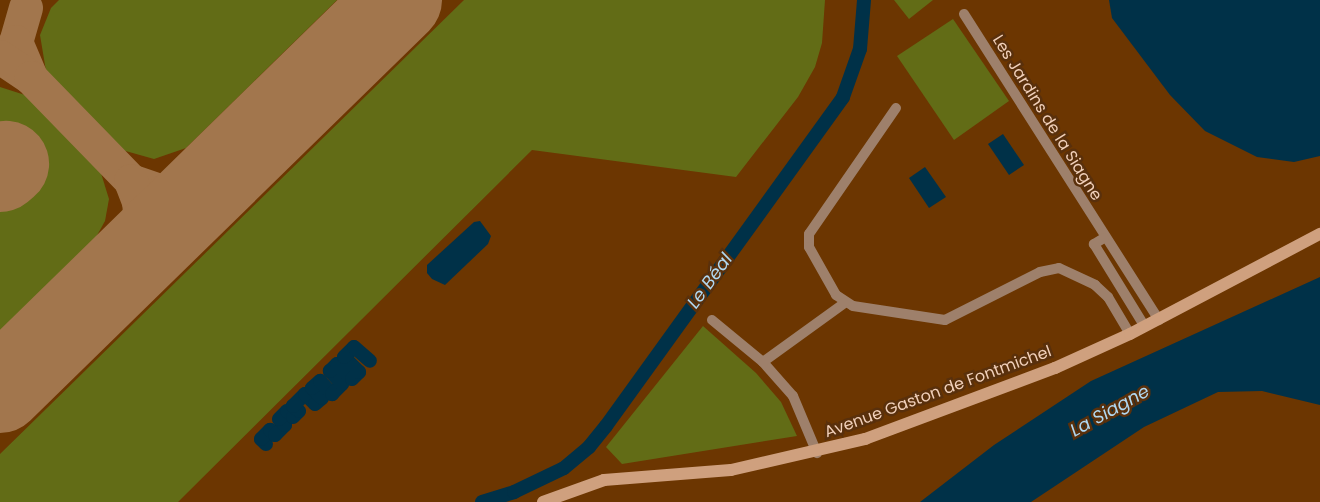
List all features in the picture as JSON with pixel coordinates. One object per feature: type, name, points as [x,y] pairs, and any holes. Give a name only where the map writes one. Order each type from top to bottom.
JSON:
[{"type":"main road","name":"Avenue Gaston de Fontmichel","points":[[543,502],[604,480],[731,470],[817,453],[1055,368],[1159,320],[1320,234]]},
{"type":"street","name":"Les Jardins de la Siagne","points":[[964,14],[1104,238],[1159,320]]},
{"type":"street","points":[[896,108],[809,234],[816,261],[836,295],[846,302],[865,308],[951,319],[1040,272],[1059,268],[1095,285],[1108,297],[1130,334]]},
{"type":"street","points":[[1104,238],[1094,244],[1145,327]]},
{"type":"street","points":[[763,362],[846,302]]},
{"type":"street","points":[[712,320],[763,362],[793,396],[817,453]]},
{"type":"green space","points":[[59,0],[337,0],[186,148],[154,159],[122,150],[46,71],[40,35],[51,8]]},
{"type":"green space","points":[[464,0],[825,0],[822,43],[815,67],[798,97],[736,177],[532,150],[178,502],[0,502],[0,454]]},
{"type":"green space","points":[[894,0],[933,0],[909,19]]},
{"type":"green space","points":[[953,19],[1009,101],[954,140],[897,56]]},
{"type":"green space","points":[[0,87],[25,95],[100,170],[109,199],[105,221],[95,239],[0,332]]},
{"type":"green space","points":[[703,326],[756,373],[781,402],[797,436],[622,464],[606,447]]},
{"type":"water","points":[[857,0],[868,0],[865,46],[860,49],[857,45]]},
{"type":"water","points":[[1109,0],[1320,0],[1320,156],[1294,162],[1257,157],[1205,131],[1170,95],[1112,18]]},
{"type":"water","points":[[1003,134],[1024,165],[1009,175],[988,144]]},
{"type":"water","points":[[925,167],[946,197],[929,208],[909,178]]},
{"type":"water","points":[[480,221],[491,236],[488,244],[445,285],[432,279],[427,273],[427,265],[474,222]]},
{"type":"water","name":"La Siagne","points":[[1320,277],[1320,405],[1262,391],[1218,392],[1144,427],[1031,502],[920,502],[994,445],[1091,381]]},
{"type":"waterway","name":"Le Béal","points":[[482,502],[514,492],[564,468],[589,447],[606,426],[843,97],[860,49],[864,0]]},
{"type":"waterway","points":[[266,444],[261,439],[270,430],[275,435],[285,425],[279,419],[287,411],[293,417],[299,411],[293,406],[305,394],[315,404],[322,398],[312,388],[320,381],[332,394],[342,384],[330,371],[337,364],[352,379],[359,372],[344,357],[354,347],[370,361]]},
{"type":"taxiway","points":[[26,8],[16,42],[31,78]]},
{"type":"taxiway","points":[[0,57],[31,78],[131,181],[163,192],[179,193],[228,168]]},
{"type":"taxiway","points":[[124,269],[138,241],[141,224],[139,202],[131,181]]},
{"type":"runway","points":[[0,390],[399,0]]},
{"type":"runway","points":[[0,169],[6,164]]}]
